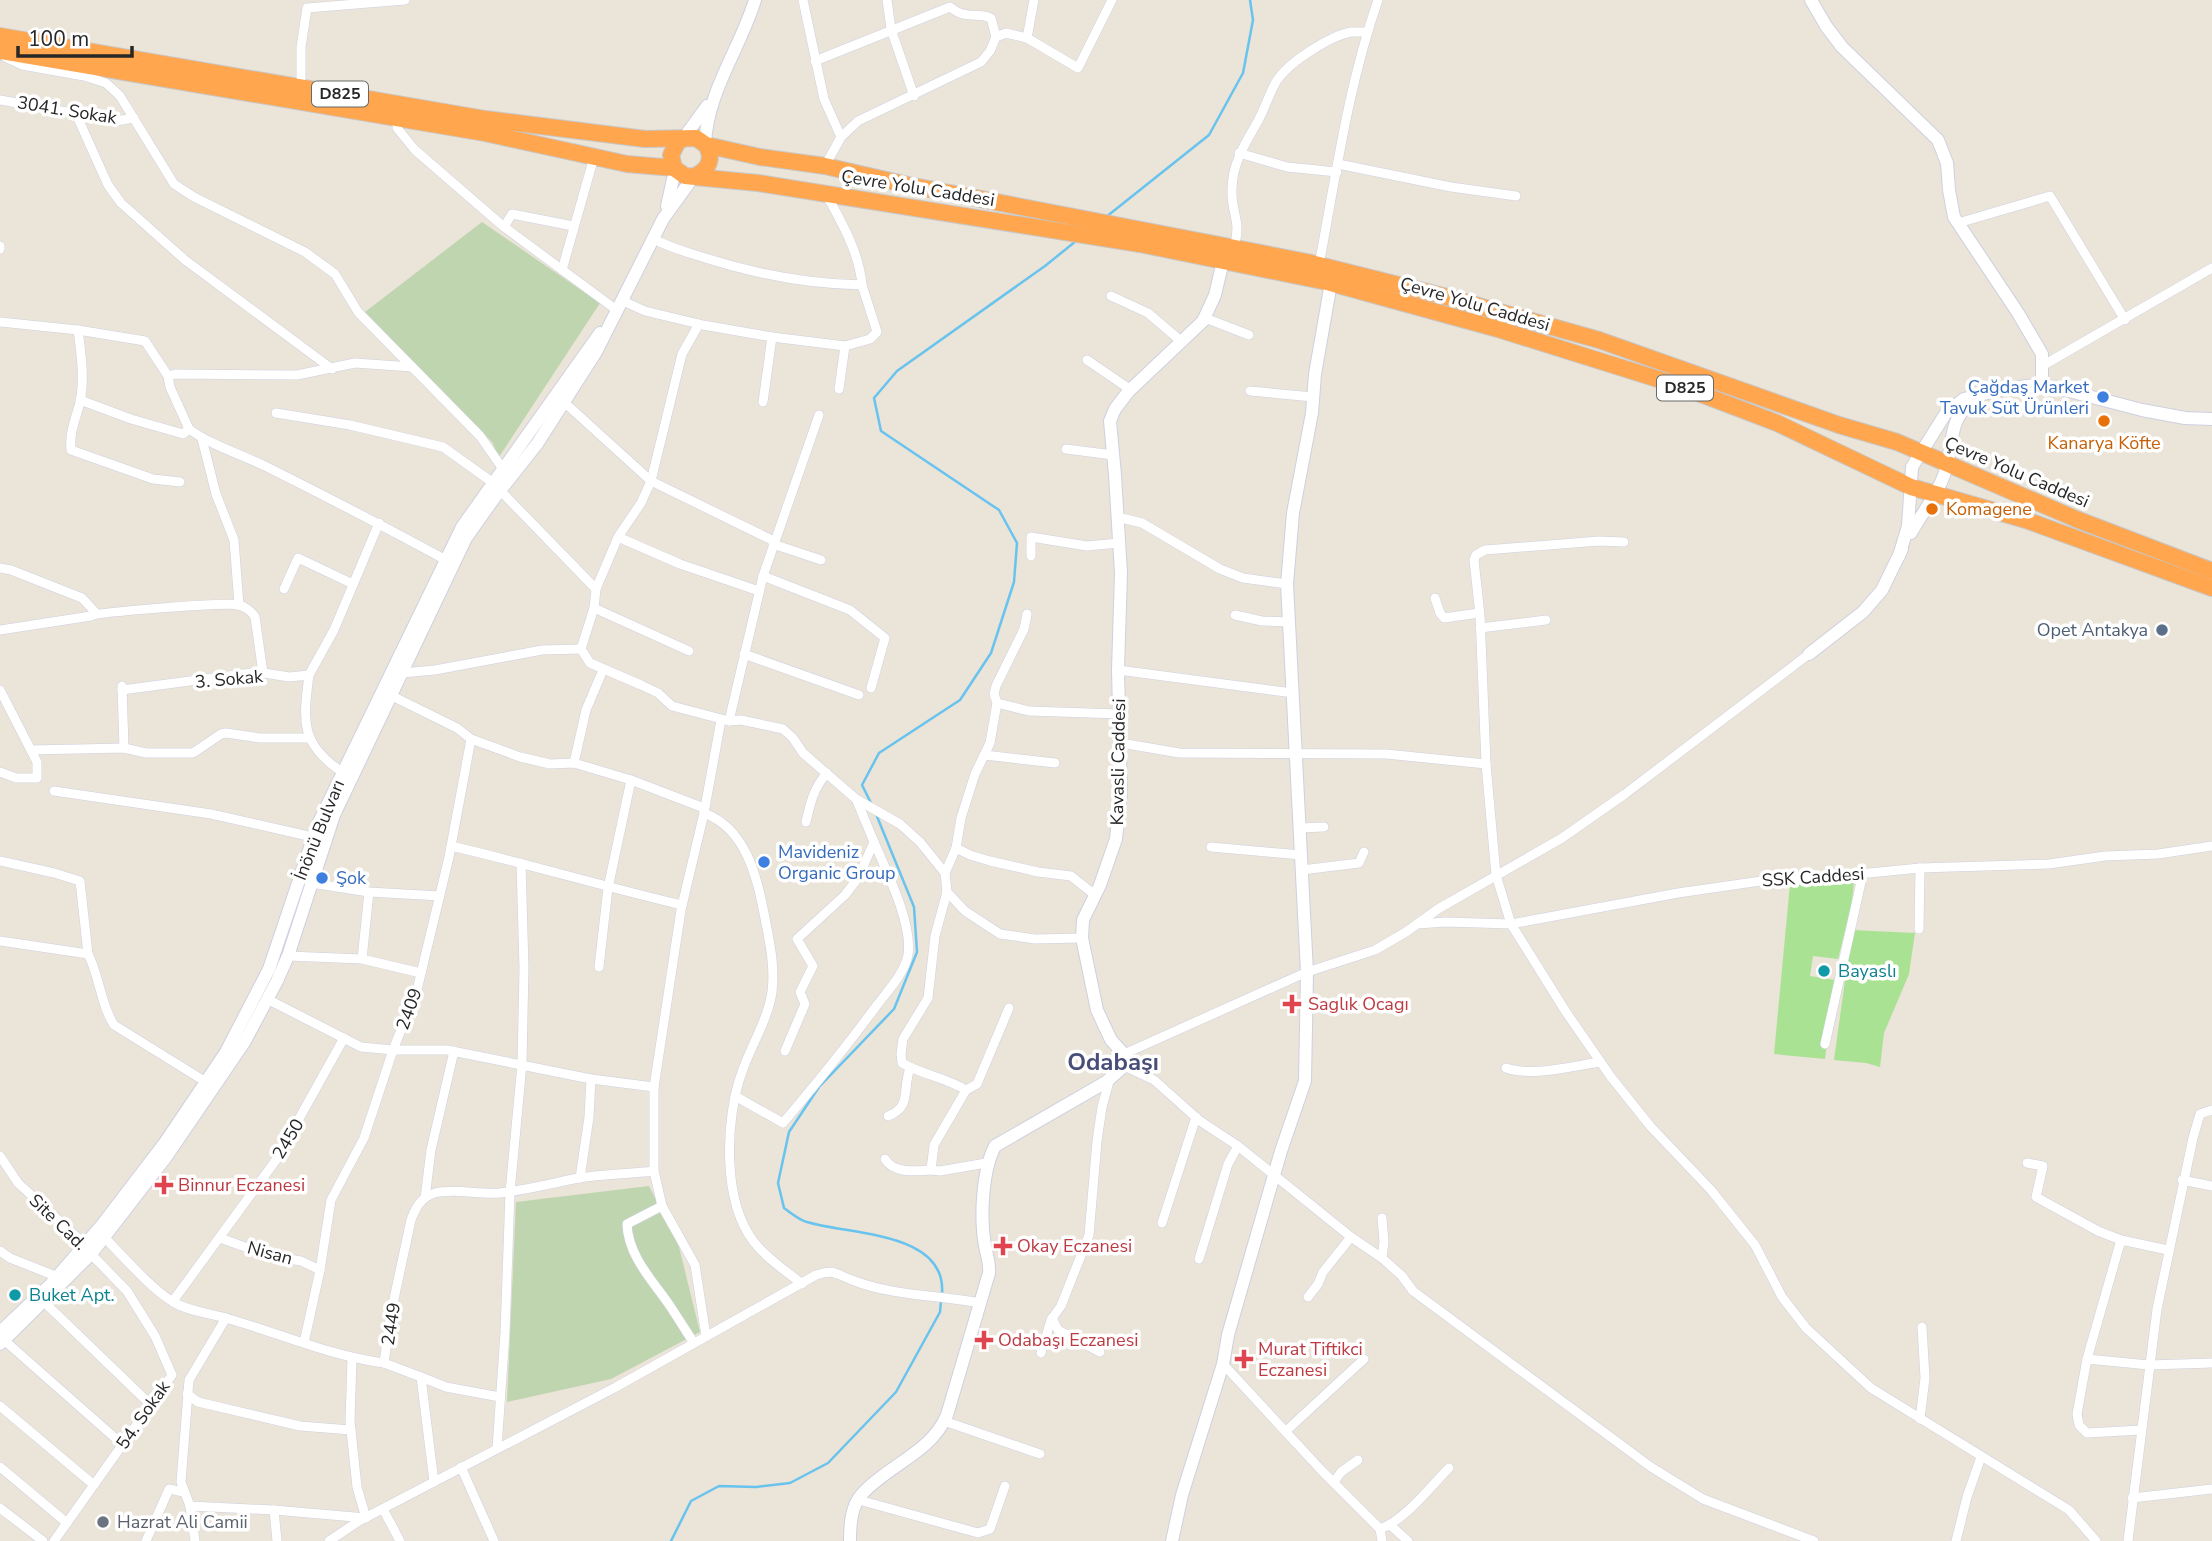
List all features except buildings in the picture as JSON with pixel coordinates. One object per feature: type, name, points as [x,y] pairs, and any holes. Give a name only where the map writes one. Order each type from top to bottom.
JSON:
[{"type":"highway","name":"Çevre Yolu Caddesi","points":[[0,36],[485,119],[645,139],[696,138],[706,144],[760,157],[825,166],[1074,224],[1144,237],[1234,247],[1319,265],[1443,296],[1599,340],[1839,425],[1897,442],[2076,519],[2212,571]]},
{"type":"highway","name":"Çevre Yolu Caddesi","points":[[0,52],[485,134],[627,164],[675,169],[685,176],[1074,224]]},
{"type":"highway","points":[[675,169],[671,162],[673,148],[683,139]]},
{"type":"highway","points":[[694,176],[703,173],[710,162],[706,144]]},
{"type":"highway","name":"Çevre Yolu Caddesi","points":[[1144,237],[1223,261],[1331,283],[1498,329],[1680,386],[1777,423],[1911,487],[2026,520],[2212,588]]},
{"type":"street","points":[[300,87],[301,47],[307,8],[405,0]]},
{"type":"street","points":[[706,144],[706,122],[714,97],[749,20],[755,0]]},
{"type":"street","points":[[803,0],[824,99],[841,137]]},
{"type":"street","points":[[887,0],[891,29],[914,96]]},
{"type":"street","points":[[1027,38],[1034,0]]},
{"type":"street","points":[[996,37],[1006,33],[1027,38],[1078,68],[1112,0]]},
{"type":"street","points":[[1319,265],[1352,90],[1378,0]]},
{"type":"street","points":[[1811,0],[1842,47],[1938,140],[1944,150],[1954,217],[2042,354],[2042,384]]},
{"type":"street","points":[[815,61],[950,4],[966,16],[984,15],[991,18],[996,37],[981,62],[858,121],[841,137],[825,166]]},
{"type":"street","points":[[1234,247],[1239,230],[1231,190],[1239,153],[1276,82],[1284,71],[1304,56],[1336,37],[1350,32],[1367,32]]},
{"type":"street","points":[[0,52],[22,65],[84,76],[106,83],[120,96],[174,184],[194,197],[306,252],[335,274],[358,312],[480,436],[502,469]]},
{"type":"street","points":[[683,139],[714,97]]},
{"type":"street","name":"3041. Sokak","points":[[0,100],[116,121],[134,118]]},
{"type":"street","points":[[76,114],[108,185],[121,203],[185,260],[331,369]]},
{"type":"street","points":[[398,119],[397,128],[415,150],[504,227],[620,308],[772,337],[845,346],[859,344],[877,332],[862,285],[861,269],[844,225],[825,193]]},
{"type":"street","points":[[1239,153],[1287,167],[1338,168],[1516,196]]},
{"type":"street","points":[[562,270],[594,157]]},
{"type":"street","name":"İnönü Bulvarı","points":[[101,1234],[136,1198],[215,1087],[267,999],[288,956],[311,883],[319,839],[334,815],[462,527],[496,486],[537,444],[596,352],[663,219],[675,169]]},
{"type":"street","name":"İnönü Bulvarı","points":[[663,219],[694,176]]},
{"type":"street","points":[[1958,223],[2050,196],[2125,320]]},
{"type":"street","points":[[504,227],[512,214],[573,226]]},
{"type":"street","points":[[654,239],[664,245],[722,264],[773,276],[862,285]]},
{"type":"street","name":"Kavasli Caddesi","points":[[1124,1060],[1097,1010],[1082,938],[1083,920],[1116,839],[1121,792],[1118,670],[1121,573],[1110,421],[1115,409],[1131,390],[1205,318],[1215,295],[1223,261]]},
{"type":"street","points":[[2042,366],[2212,268]]},
{"type":"street","points":[[1172,1541],[1182,1495],[1223,1364],[1228,1335],[1281,1151],[1305,1081],[1307,972],[1287,584],[1293,513],[1331,283]]},
{"type":"street","points":[[1111,296],[1148,313],[1182,342]]},
{"type":"street","name":"İnönü Bulvarı","points":[[1,1338],[101,1234],[206,1082],[237,1032],[269,970],[342,772],[402,673],[502,469],[585,351],[620,308]]},
{"type":"street","points":[[1205,318],[1249,335]]},
{"type":"street","points":[[0,322],[78,330],[145,341],[168,376],[170,387],[189,429],[202,439],[242,454],[446,560]]},
{"type":"street","points":[[581,649],[594,608],[596,589],[618,537],[641,503],[651,481],[682,354],[699,324]]},
{"type":"street","points":[[78,330],[83,366],[80,400],[70,440],[71,450],[153,479],[180,482]]},
{"type":"street","points":[[763,402],[772,337]]},
{"type":"street","points":[[839,389],[845,346]]},
{"type":"street","points":[[1087,360],[1131,390]]},
{"type":"street","points":[[168,376],[297,375],[355,363],[412,366]]},
{"type":"street","points":[[1899,556],[1909,526],[1912,467],[1946,413],[1964,398],[2042,384],[2131,407],[2185,418],[2212,419]]},
{"type":"street","points":[[850,1541],[850,1520],[861,1495],[928,1442],[940,1430],[944,1421],[989,1273],[990,1259],[983,1223],[986,1163],[995,1146],[1110,1078],[1124,1060],[1307,972],[1375,950],[1496,875],[1562,838],[1625,794],[1863,612],[1882,590],[1935,494],[1948,463],[1951,436],[1960,412],[1979,397],[1999,390]]},
{"type":"street","points":[[1250,391],[1313,397]]},
{"type":"street","points":[[80,400],[183,434],[189,429]]},
{"type":"street","points":[[564,402],[651,481],[773,543],[821,560]]},
{"type":"street","points":[[276,413],[350,425],[443,447],[496,486],[596,589]]},
{"type":"street","points":[[706,1336],[695,1265],[662,1206],[654,1171],[654,1087],[682,905],[725,720],[773,543],[819,415]]},
{"type":"street","points":[[202,439],[216,494],[234,540],[239,605]]},
{"type":"street","points":[[1066,449],[1113,455]]},
{"type":"street","points":[[1117,517],[1142,523],[1220,569],[1243,578],[1287,584]]},
{"type":"street","points":[[342,772],[326,762],[316,751],[310,738],[304,713],[309,675],[334,630],[379,523]]},
{"type":"street","points":[[618,537],[680,564],[759,591]]},
{"type":"street","points":[[1031,556],[1031,537],[1087,546],[1119,542]]},
{"type":"street","points":[[1624,542],[1599,541],[1485,550],[1476,555],[1474,560],[1486,764],[1496,875],[1511,924],[1601,1062],[1650,1128],[1711,1190],[1755,1245],[1782,1297],[1806,1328],[1871,1388],[2069,1510],[2096,1541]]},
{"type":"street","points":[[284,589],[299,558],[353,584]]},
{"type":"street","points":[[0,569],[11,570],[82,598],[96,613]]},
{"type":"street","points":[[763,576],[849,610],[885,638],[871,688]]},
{"type":"street","points":[[1435,598],[1444,618],[1479,612]]},
{"type":"street","points":[[0,630],[96,613],[115,614],[193,605],[239,605],[255,617],[263,673]]},
{"type":"street","points":[[594,608],[689,650]]},
{"type":"street","points":[[966,1090],[937,1075],[910,1068],[902,1063],[901,1054],[903,1039],[928,998],[935,936],[947,892],[945,873],[956,848],[968,792],[990,743],[997,703],[994,694],[996,686],[1024,629],[1027,614]]},
{"type":"street","points":[[1235,615],[1262,621],[1289,622]]},
{"type":"street","points":[[1480,628],[1546,620]]},
{"type":"street","points":[[402,673],[435,670],[542,650],[581,649]]},
{"type":"street","points":[[581,649],[590,663],[649,689],[672,706],[725,720],[741,720],[783,729],[803,753],[856,799],[900,824],[920,842],[945,873]]},
{"type":"street","points":[[744,654],[859,695]]},
{"type":"street","points":[[574,763],[586,710],[603,670]]},
{"type":"street","points":[[1118,670],[1293,693]]},
{"type":"street","name":"3. Sokak","points":[[124,748],[122,688],[263,673],[289,677],[309,675]]},
{"type":"street","points":[[0,690],[37,762],[37,778],[16,778],[0,772]]},
{"type":"street","points":[[387,694],[457,728],[471,739],[520,757],[551,764],[574,763],[631,780],[704,811],[727,827],[752,864],[759,885],[772,956],[772,995],[734,1096],[729,1171],[739,1218],[754,1243],[802,1284]]},
{"type":"street","points":[[997,703],[1029,711],[1119,714]]},
{"type":"street","points":[[31,750],[124,748],[146,753],[193,753],[221,734],[260,738],[310,738]]},
{"type":"street","name":"2409","points":[[304,1343],[320,1270],[331,1200],[364,1138],[393,1050],[417,990],[451,846],[471,739]]},
{"type":"street","points":[[1121,743],[1179,753],[1386,754],[1486,764]]},
{"type":"street","points":[[984,755],[1055,763]]},
{"type":"street","points":[[806,822],[812,796],[827,773]]},
{"type":"street","points":[[599,967],[608,888],[631,780]]},
{"type":"street","points":[[54,791],[211,814],[319,839]]},
{"type":"street","points":[[734,1096],[783,1123],[832,1065],[900,972],[908,955],[906,926],[896,891],[856,799]]},
{"type":"street","points":[[1300,828],[1324,827]]},
{"type":"street","points":[[785,1051],[805,1004],[800,992],[813,966],[797,939],[845,895],[858,878],[874,842]]},
{"type":"street","points":[[451,846],[682,905]]},
{"type":"street","name":"SSK Caddesi","points":[[1417,924],[1511,924],[1725,885],[1920,868],[2049,864],[2212,846]]},
{"type":"street","points":[[1211,847],[1301,855]]},
{"type":"street","points":[[956,848],[990,861],[1071,876],[1095,895]]},
{"type":"street","points":[[1302,870],[1359,863],[1364,852]]},
{"type":"street","points":[[0,861],[80,881],[88,954],[105,1012],[114,1026],[206,1082]]},
{"type":"street","points":[[497,1448],[510,1192],[522,1064],[524,968],[520,863]]},
{"type":"street","points":[[1919,929],[1920,868]]},
{"type":"street","points":[[1825,1044],[1863,873]]},
{"type":"street","points":[[311,883],[369,892],[440,896]]},
{"type":"street","points":[[362,959],[369,892]]},
{"type":"street","points":[[947,892],[965,911],[1000,934],[1035,939],[1082,938]]},
{"type":"street","points":[[0,941],[88,954]]},
{"type":"street","points":[[288,956],[362,959],[421,973]]},
{"type":"street","points":[[267,999],[361,1047],[454,1051],[591,1079],[654,1087]]},
{"type":"street","points":[[931,1170],[934,1145],[966,1090],[980,1080],[1009,1008]]},
{"type":"street","name":"2450","points":[[173,1301],[276,1160],[344,1038]]},
{"type":"street","points":[[454,1051],[431,1150],[425,1198],[449,1192],[484,1195],[510,1192],[580,1178],[654,1171]]},
{"type":"street","points":[[1124,1060],[1154,1080],[1196,1118],[1238,1146],[1351,1237],[1382,1258],[1402,1276],[1413,1291],[1651,1467],[1703,1499],[1814,1541]]},
{"type":"street","points":[[1506,1068],[1516,1072],[1601,1062]]},
{"type":"street","points":[[888,1116],[900,1112],[903,1107],[905,1082],[910,1068]]},
{"type":"street","points":[[1041,1353],[1052,1318],[1066,1294],[1089,1235],[1097,1141],[1110,1078]]},
{"type":"street","points":[[580,1178],[589,1117],[591,1079]]},
{"type":"street","points":[[2128,1541],[2149,1365],[2168,1250],[2182,1180],[2200,1114],[2212,1110]]},
{"type":"street","points":[[1162,1223],[1196,1118]]},
{"type":"street","points":[[1199,1259],[1228,1164],[1238,1146]]},
{"type":"street","name":"Site Cad.","points":[[0,1156],[18,1183],[88,1250]]},
{"type":"street","points":[[885,1159],[895,1169],[940,1171],[986,1163]]},
{"type":"street","points":[[2027,1163],[2043,1166],[2036,1197],[2083,1224],[2121,1240],[2168,1250]]},
{"type":"street","points":[[2182,1180],[2212,1186]]},
{"type":"street","name":"2449","points":[[101,1234],[173,1301],[192,1310],[226,1318],[352,1359],[384,1363],[391,1313],[411,1220],[417,1206],[425,1198]]},
{"type":"street","points":[[662,1206],[627,1224],[627,1231],[643,1267],[694,1343]]},
{"type":"street","points":[[1382,1218],[1382,1258]]},
{"type":"street","points":[[1308,1297],[1323,1272],[1351,1237]]},
{"type":"street","name":"Nisan","points":[[220,1238],[270,1256],[301,1261],[320,1270]]},
{"type":"street","points":[[2121,1240],[2087,1359],[2077,1415],[2079,1425],[2087,1433],[2141,1430]]},
{"type":"street","points":[[88,1250],[44,1302],[1,1338],[123,1445]]},
{"type":"street","name":"54. Sokak","points":[[54,1541],[172,1375],[155,1336],[127,1291],[88,1250]]},
{"type":"street","points":[[0,1251],[10,1258],[58,1277]]},
{"type":"street","points":[[329,1541],[366,1518],[616,1387],[828,1271],[838,1272],[850,1280],[880,1288],[980,1303]]},
{"type":"street","points":[[44,1302],[152,1406]]},
{"type":"street","points":[[195,1541],[190,1506],[181,1482],[187,1394],[189,1380],[226,1318]]},
{"type":"street","points":[[1052,1318],[1058,1330],[1100,1353]]},
{"type":"street","points":[[1920,1419],[1924,1378],[1923,1327]]},
{"type":"street","points":[[352,1359],[351,1430],[357,1487],[366,1518]]},
{"type":"street","points":[[1286,1431],[1364,1359]]},
{"type":"street","points":[[2087,1359],[2149,1365],[2212,1363]]},
{"type":"street","points":[[384,1363],[446,1387],[500,1397]]},
{"type":"street","points":[[1223,1364],[1334,1482],[1385,1527],[1408,1541]]},
{"type":"street","points":[[172,1375],[189,1380]]},
{"type":"street","points":[[421,1377],[434,1482]]},
{"type":"street","points":[[187,1394],[198,1402],[300,1426],[351,1430]]},
{"type":"street","points":[[0,1406],[94,1485]]},
{"type":"street","points":[[944,1421],[1040,1454]]},
{"type":"street","points":[[1956,1541],[1967,1497],[1982,1457]]},
{"type":"street","points":[[1334,1482],[1341,1472],[1358,1460]]},
{"type":"street","points":[[0,1467],[67,1523]]},
{"type":"street","points":[[461,1467],[494,1541]]},
{"type":"street","points":[[1382,1541],[1385,1527],[1449,1468]]},
{"type":"street","points":[[859,1500],[978,1533],[990,1529],[1005,1486]]},
{"type":"street","points":[[146,1541],[169,1489],[184,1492]]},
{"type":"street","points":[[2132,1498],[2212,1489]]},
{"type":"street","points":[[190,1506],[366,1518]]},
{"type":"street","points":[[0,1508],[43,1541]]},
{"type":"street","points":[[383,1509],[400,1541]]},
{"type":"street","points":[[274,1510],[277,1541]]},
{"type":"green space","points":[[482,222],[600,303],[499,457],[492,442],[365,312]]},
{"type":"green space","points":[[1854,882],[1852,902],[1838,959],[1813,956],[1810,976],[1835,980],[1825,1059],[1774,1054],[1790,884]]},
{"type":"green space","points":[[1852,930],[1915,933],[1909,974],[1884,1033],[1880,1067],[1834,1060]]},
{"type":"green space","points":[[649,1186],[678,1243],[700,1332],[611,1379],[507,1402],[516,1202]]},
{"type":"waterway","points":[[1106,217],[1209,135],[1243,73],[1253,20],[1250,0]]},
{"type":"waterway","points":[[872,805],[862,785],[879,753],[960,700],[991,653],[1014,582],[1017,543],[999,510],[881,431],[874,398],[897,371],[1076,241]]},
{"type":"waterway","points":[[876,814],[914,907],[917,952],[894,1009],[819,1087],[789,1132],[778,1183],[784,1208],[801,1220],[892,1239],[913,1247],[929,1258],[939,1273],[942,1294]]},
{"type":"waterway","points":[[671,1541],[691,1501],[719,1486],[756,1487],[790,1483],[828,1463],[896,1392],[940,1312],[941,1301]]},
{"type":"place","name":"Çağdaş Market Tavuk Süt Ürünleri","points":[[2103,397]]},
{"type":"place","name":"Kanarya Köfte","points":[[2104,421]]},
{"type":"place","name":"Komagene","points":[[1932,509]]},
{"type":"place","name":"Opet Antakya","points":[[2162,630]]},
{"type":"place","name":"Mavideniz Organic Group","points":[[764,862]]},
{"type":"place","name":"Şok","points":[[322,878]]},
{"type":"place","name":"Bayaslı","points":[[1824,971]]},
{"type":"place","name":"Saglık Ocagı","points":[[1292,1004]]},
{"type":"place","name":"Binnur Eczanesi","points":[[164,1185]]},
{"type":"place","name":"Okay Eczanesi","points":[[1003,1246]]},
{"type":"place","name":"Buket Apt.","points":[[15,1295]]},
{"type":"place","name":"Odabaşı Eczanesi","points":[[984,1340]]},
{"type":"place","name":"Murat Tiftikci Eczanesi","points":[[1244,1359]]},
{"type":"place","name":"Hazrat Ali Camii","points":[[103,1522]]},
{"type":"district","name":"Odabaşı","points":[[1113,1062]]}]
